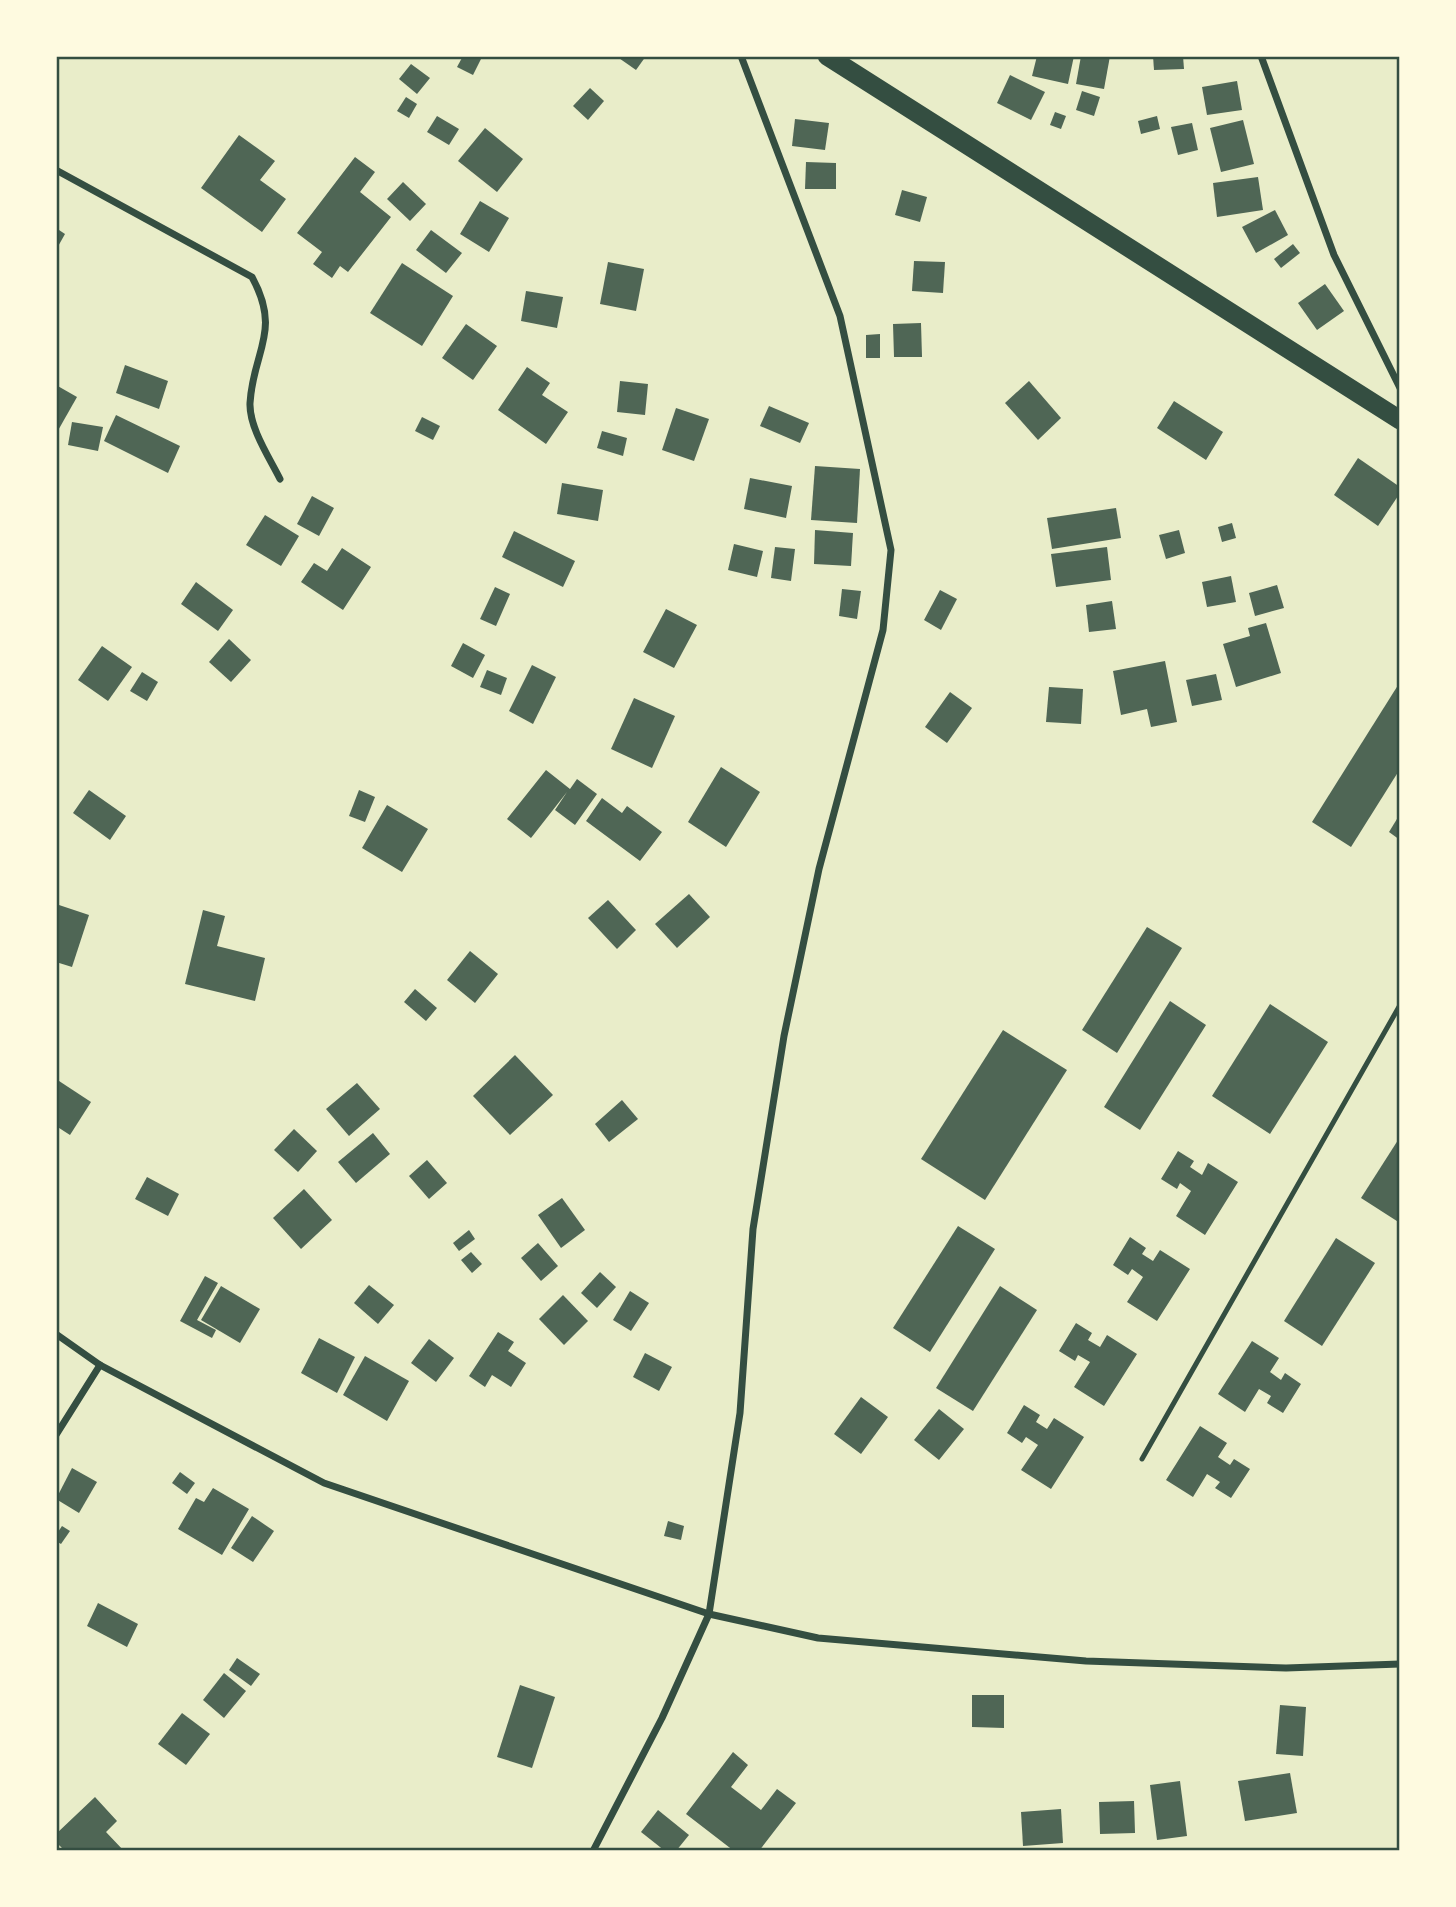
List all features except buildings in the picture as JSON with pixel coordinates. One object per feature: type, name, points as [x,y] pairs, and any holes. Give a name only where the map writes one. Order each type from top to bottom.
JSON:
[{"type":"highway","points":[[827,56],[1400,420]]},
{"type":"street","points":[[593,1851],[662,1718],[709,1614],[740,1413],[753,1229],[784,1037],[819,869],[883,631],[891,550],[840,316],[741,56]]},
{"type":"street","points":[[1261,56],[1334,255],[1400,388]]},
{"type":"street","points":[[56,170],[252,277],[264,303],[268,322],[250,405],[260,437],[280,479]]},
{"type":"street","points":[[56,1334],[100,1365],[324,1483],[709,1614],[818,1638],[1087,1661],[1286,1668],[1400,1664]]},
{"type":"street","points":[[56,1435],[100,1365]]},
{"type":"lane","points":[[1142,1459],[1400,1005]]}]
